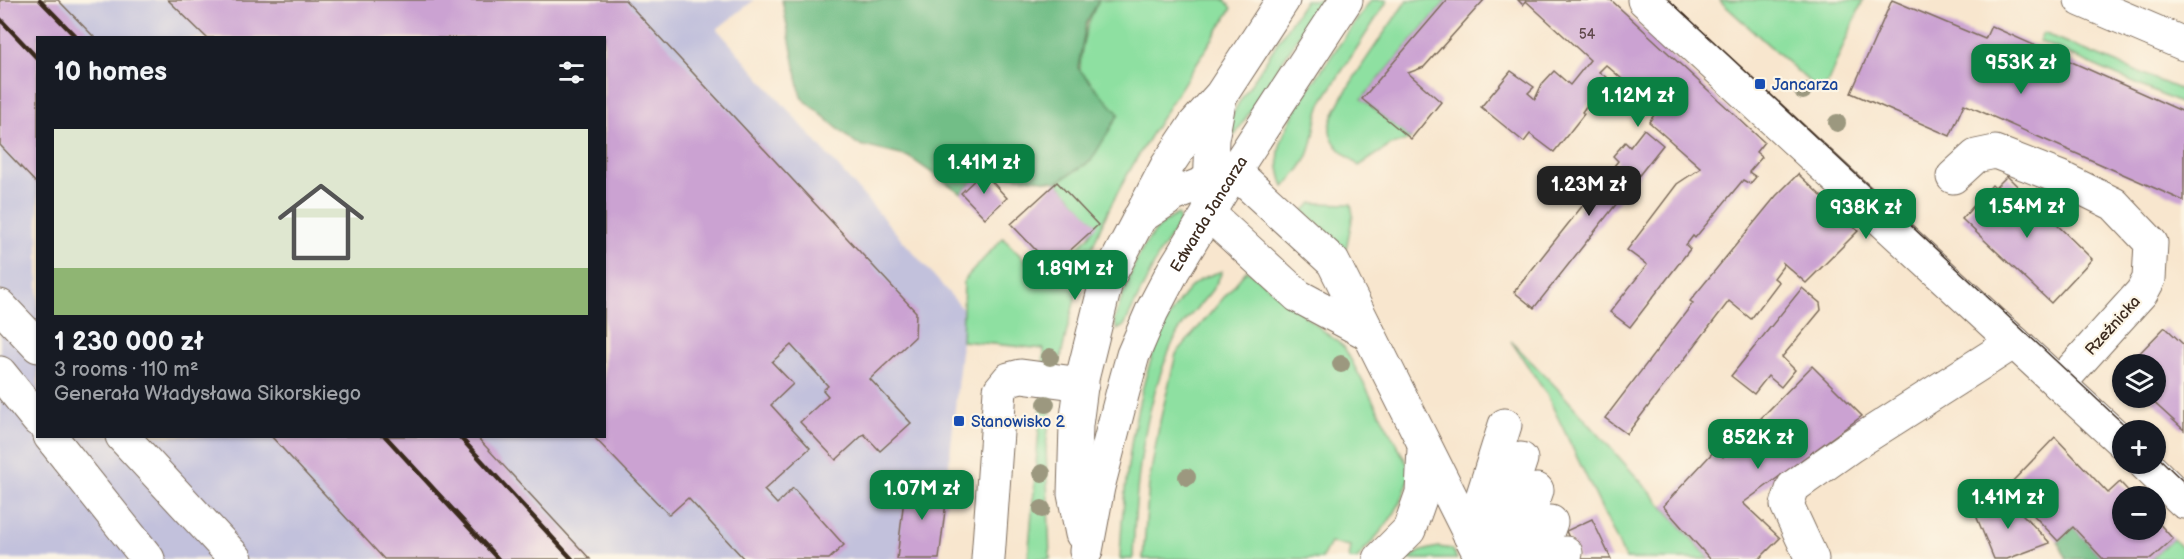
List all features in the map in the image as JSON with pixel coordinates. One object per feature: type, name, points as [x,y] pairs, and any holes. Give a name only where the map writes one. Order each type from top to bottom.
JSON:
[{"type":"street","name":"Edwarda Jancarza","points":[[1086,555],[1074,494],[1076,425],[1082,384],[1107,282],[1137,220],[1195,124],[1221,95],[1283,0]]},
{"type":"street","name":"Edwarda Jancarza","points":[[1222,175],[1346,0]]},
{"type":"street","points":[[1644,0],[2112,433]]},
{"type":"street","points":[[2081,0],[2184,45]]},
{"type":"street","points":[[1221,95],[1212,139],[1222,175],[1209,214],[1298,296],[1369,334]]},
{"type":"street","name":"Rzeźnicka","points":[[1953,177],[1976,156],[1995,152],[2059,177],[2114,204],[2151,243],[2149,279],[2142,292],[2059,384]]},
{"type":"street","points":[[1137,220],[1174,195],[1222,175]]},
{"type":"street","points":[[1222,175],[1333,262],[1424,446],[1480,551]]},
{"type":"street","name":"Edwarda Jancarza","points":[[1086,555],[1098,488],[1134,355],[1173,271],[1209,214]]},
{"type":"street","points":[[0,306],[36,344]]},
{"type":"street","points":[[1812,559],[1787,505],[1793,487],[1851,446],[2014,342]]},
{"type":"street","points":[[0,373],[36,418]]},
{"type":"street","points":[[988,559],[1000,390],[1009,379],[1021,376],[1082,384]]},
{"type":"street","points":[[1480,551],[1505,425]]},
{"type":"street","points":[[52,438],[148,559]]},
{"type":"street","points":[[124,438],[236,559]]},
{"type":"street","points":[[1380,559],[1409,530],[1422,493],[1424,446]]},
{"type":"street","points":[[1480,551],[1521,459]]},
{"type":"street","points":[[2155,474],[2184,502]]},
{"type":"street","points":[[1513,559],[1537,490]]},
{"type":"street","points":[[1551,522],[1556,557]]},
{"type":"shaded area","points":[[0,0],[754,0],[717,29],[962,308],[962,341],[939,559],[0,559]]},
{"type":"green space","points":[[782,0],[1099,0],[1086,24],[1078,68],[1119,114],[1091,161],[1057,182],[983,172],[961,193],[909,157],[856,144],[801,97]]},
{"type":"green space","points":[[1099,0],[1225,0],[1232,8],[1153,131],[1110,207],[1092,247],[1078,288],[1058,372],[1043,370],[1044,349],[962,341],[964,280],[1003,238],[1045,281],[1090,235],[1096,224],[1057,182],[1091,161],[1081,98],[1080,61],[1089,21]]},
{"type":"green space","points":[[1305,0],[1322,0],[1235,135],[1228,135],[1230,120],[1238,104]]},
{"type":"green space","points":[[1371,0],[1388,0],[1323,100],[1307,158],[1284,187],[1278,161],[1284,135],[1319,74]]},
{"type":"green space","points":[[1407,0],[1447,0],[1362,99],[1411,139],[1391,145],[1359,166],[1341,150],[1331,136],[1332,120],[1349,86]]},
{"type":"green space","points":[[1719,0],[1863,0],[1827,84],[1821,89],[1816,88]]},
{"type":"green space","points":[[2043,33],[2184,91],[2184,105],[2039,41]]},
{"type":"green space","points":[[1312,203],[1351,204],[1353,215],[1346,249],[1303,211]]},
{"type":"green space","points":[[1178,214],[1180,222],[1159,254],[1124,326],[1117,330],[1114,320],[1130,275],[1144,246],[1164,223]]},
{"type":"green space","points":[[1247,270],[1344,347],[1411,471],[1403,498],[1391,518],[1357,559],[1349,559],[1351,546],[1330,543],[1321,559],[1143,559],[1149,483],[1160,421],[1176,354]]},
{"type":"green space","points":[[1222,271],[1218,281],[1180,329],[1164,364],[1148,418],[1143,446],[1136,503],[1133,559],[1120,559],[1130,454],[1146,376],[1158,340],[1174,309],[1193,285],[1203,278]]},
{"type":"green space","points":[[1511,341],[1557,388],[1710,559],[1626,559],[1546,393]]},
{"type":"green space","points":[[1042,394],[1053,394],[1046,447],[1050,559],[1028,559]]},
{"type":"green space","points":[[2073,527],[2103,559],[2067,559],[2058,541]]},
{"type":"green space","points":[[2173,539],[2184,551],[2184,559],[2151,559]]},
{"type":"green space","points":[[1438,547],[1452,549],[1457,559],[1407,559],[1422,551]]},
{"type":"building","points":[[0,0],[58,0],[93,36],[36,36],[36,183],[0,145]]},
{"type":"building","points":[[168,0],[625,0],[916,312],[915,337],[870,379],[911,423],[880,451],[864,434],[836,460],[800,422],[828,396],[823,390],[828,386],[791,345],[772,362],[793,384],[771,405],[810,448],[764,490],[777,504],[793,488],[844,545],[829,559],[744,559],[688,498],[669,515],[595,438],[606,438],[606,36],[205,36]]},
{"type":"building","points":[[1447,0],[1484,0],[1424,67],[1408,73],[1441,102],[1411,139],[1362,99]]},
{"type":"building","points":[[1518,0],[1611,0],[1764,142],[1756,152],[1762,157],[1749,172],[1756,177],[1750,184],[1743,180],[1695,238],[1693,236],[1686,245],[1690,249],[1630,327],[1610,312],[1647,265],[1627,250],[1677,184],[1701,168],[1649,122],[1657,111],[1634,90],[1629,96],[1616,85],[1622,79],[1606,65],[1599,72],[1607,78],[1582,112],[1584,114],[1554,152],[1530,134],[1524,142],[1481,107],[1511,71],[1534,87],[1528,93],[1535,99],[1542,84],[1554,71],[1570,85],[1590,60],[1526,1],[1523,5]]},
{"type":"building","points":[[1892,0],[1985,39],[1991,26],[2184,112],[2184,201],[1964,104],[1950,136],[1851,93]]},
{"type":"building","points":[[1644,129],[1663,145],[1534,308],[1514,292],[1618,161],[1613,156],[1625,142],[1630,147]]},
{"type":"building","points":[[983,172],[1007,198],[985,218],[961,193]]},
{"type":"building","points":[[1798,174],[1858,231],[1806,283],[1783,263],[1774,278],[1779,282],[1751,319],[1729,301],[1627,434],[1605,418],[1693,303],[1690,301],[1776,196]]},
{"type":"building","points":[[2007,176],[2092,259],[2051,303],[1962,219],[1992,185],[1995,188]]},
{"type":"building","points":[[1057,182],[1098,225],[1052,267],[1011,224]]},
{"type":"building","points":[[1802,288],[1820,303],[1821,310],[1782,357],[1795,370],[1781,387],[1768,376],[1754,394],[1731,376]]},
{"type":"building","points":[[2165,327],[2184,345],[2184,430],[2160,408],[2166,408],[2166,354],[2139,354]]},
{"type":"building","points":[[1812,366],[1862,416],[1743,503],[1780,538],[1759,559],[1710,559],[1663,506],[1716,449],[1723,457]]},
{"type":"building","points":[[2055,437],[2108,493],[2112,489],[2112,540],[2166,540],[2166,531],[2173,539],[2151,559],[2103,559],[2073,527],[2058,541],[2007,487]]},
{"type":"building","points":[[273,438],[478,438],[590,559],[384,559]]},
{"type":"building","points":[[906,481],[948,486],[939,559],[897,559]]},
{"type":"building","points":[[2001,492],[2050,543],[2007,559],[1994,559],[1977,518]]},
{"type":"building","points":[[1592,519],[1611,559],[1579,559],[1577,555],[1566,531]]},
{"type":"tram line","points":[[1669,0],[2119,420]]},
{"type":"tram line","points":[[2166,465],[2184,482]]},
{"type":"railway","points":[[40,0],[75,36]]},
{"type":"railway","points":[[0,19],[36,57]]},
{"type":"railway","points":[[387,438],[498,559]]},
{"type":"railway","points":[[461,438],[572,559]]},
{"type":"place","name":"Jancarza","points":[[1760,84]]},
{"type":"place","name":"Stanowisko 2","points":[[959,421]]}]
